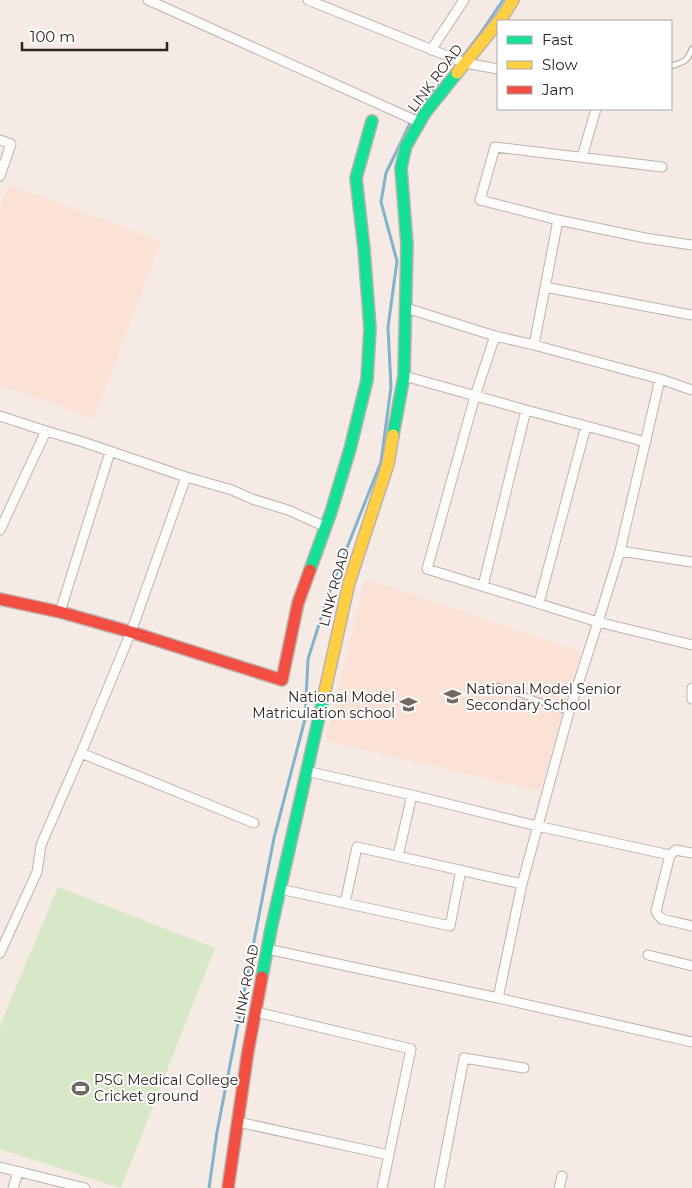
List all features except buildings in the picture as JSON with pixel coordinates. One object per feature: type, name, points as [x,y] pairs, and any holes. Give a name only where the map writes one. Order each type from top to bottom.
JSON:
[{"type":"street","points":[[148,0],[414,120]]},
{"type":"street","points":[[308,0],[461,62],[497,69]]},
{"type":"street","points":[[431,50],[464,0]]},
{"type":"street","name":"LINK ROAD","points":[[499,20],[513,0]]},
{"type":"street","name":"LINK ROAD","points":[[228,1188],[248,1051],[280,889],[348,583],[388,464],[404,376],[407,245],[401,168],[406,146],[414,120],[425,113],[461,62],[497,23]]},
{"type":"street","points":[[582,157],[596,110]]},
{"type":"street","points":[[0,599],[60,612],[131,632],[282,680],[298,603],[331,512],[350,449],[367,380],[370,328],[356,178],[372,121]]},
{"type":"street","points":[[0,140],[11,144],[0,176]]},
{"type":"street","points":[[662,167],[495,147],[480,200],[558,220],[644,238],[692,245]]},
{"type":"street","points":[[534,345],[558,220]]},
{"type":"street","points":[[544,288],[692,316]]},
{"type":"street","points":[[406,308],[495,336],[534,345],[692,390]]},
{"type":"street","points":[[495,336],[427,569],[598,622],[692,645]]},
{"type":"street","points":[[404,376],[646,442]]},
{"type":"street","points":[[498,998],[522,884],[537,826],[568,712],[620,551],[660,380]]},
{"type":"street","points":[[483,586],[526,410]]},
{"type":"street","points":[[0,416],[186,477],[232,490],[252,500],[288,510],[326,526]]},
{"type":"street","points":[[539,603],[586,426]]},
{"type":"street","points":[[0,530],[46,431]]},
{"type":"street","points":[[60,612],[110,452]]},
{"type":"street","points":[[0,953],[37,872],[41,845],[131,632],[186,477]]},
{"type":"street","points":[[620,551],[692,562]]},
{"type":"street","points":[[692,688],[692,698]]},
{"type":"street","points":[[81,753],[254,823]]},
{"type":"street","points":[[306,770],[537,826],[670,855]]},
{"type":"street","points":[[398,856],[412,795]]},
{"type":"street","points":[[346,903],[357,847],[522,884]]},
{"type":"street","points":[[692,853],[676,850],[670,855],[656,911],[662,919],[692,926]]},
{"type":"street","points":[[280,889],[450,926],[461,870]]},
{"type":"street","points":[[267,949],[498,998],[692,1042]]},
{"type":"street","points":[[648,955],[692,966]]},
{"type":"street","points":[[256,1012],[411,1050],[382,1188]]},
{"type":"street","points":[[439,1188],[464,1058],[524,1068]]},
{"type":"street","points":[[238,1122],[389,1155]]},
{"type":"street","points":[[0,1167],[81,1188]]},
{"type":"street","points":[[13,1188],[18,1172]]},
{"type":"street","points":[[559,1188],[562,1176]]},
{"type":"lane","points":[[672,66],[686,61],[692,49]]},
{"type":"lane","points":[[498,686],[568,712]]},
{"type":"shaded area","points":[[9,185],[161,241],[94,419],[0,385],[0,208]]},
{"type":"shaded area","name":"National Model Senior Secondary School","points":[[365,579],[581,652],[540,791],[325,741]]},
{"type":"green space","name":"PSG Medical College Cricket ground","points":[[58,887],[215,948],[121,1188],[0,1149],[0,1026]]},
{"type":"waterway","points":[[209,1188],[217,1132],[274,838],[305,719],[308,659],[329,593],[381,462],[391,387],[388,327],[397,261],[381,202],[386,173],[418,107],[448,76],[503,0]]},
{"type":"traffic: fast","points":[[393,435],[404,376],[407,245],[401,168],[406,146],[425,113],[457,73]]},
{"type":"traffic: fast","points":[[310,570],[331,512],[350,449],[367,380],[370,328],[356,178],[372,121]]},
{"type":"traffic: fast","points":[[262,977],[271,929],[324,695]]},
{"type":"traffic: slow","points":[[500,20],[513,0]]},
{"type":"traffic: slow","points":[[457,73],[497,23]]},
{"type":"traffic: slow","points":[[324,695],[349,583],[388,464],[393,435]]},
{"type":"traffic: jam","points":[[0,599],[60,612],[131,632],[282,680],[298,603],[310,570]]},
{"type":"traffic: jam","points":[[228,1188],[248,1051],[262,977]]},
{"type":"place","name":"National Model Senior Secondary School","points":[[452,697]]},
{"type":"place","name":"National Model Matriculation school","points":[[409,705]]},
{"type":"place","name":"PSG Medical College Cricket ground","points":[[80,1088]]}]
